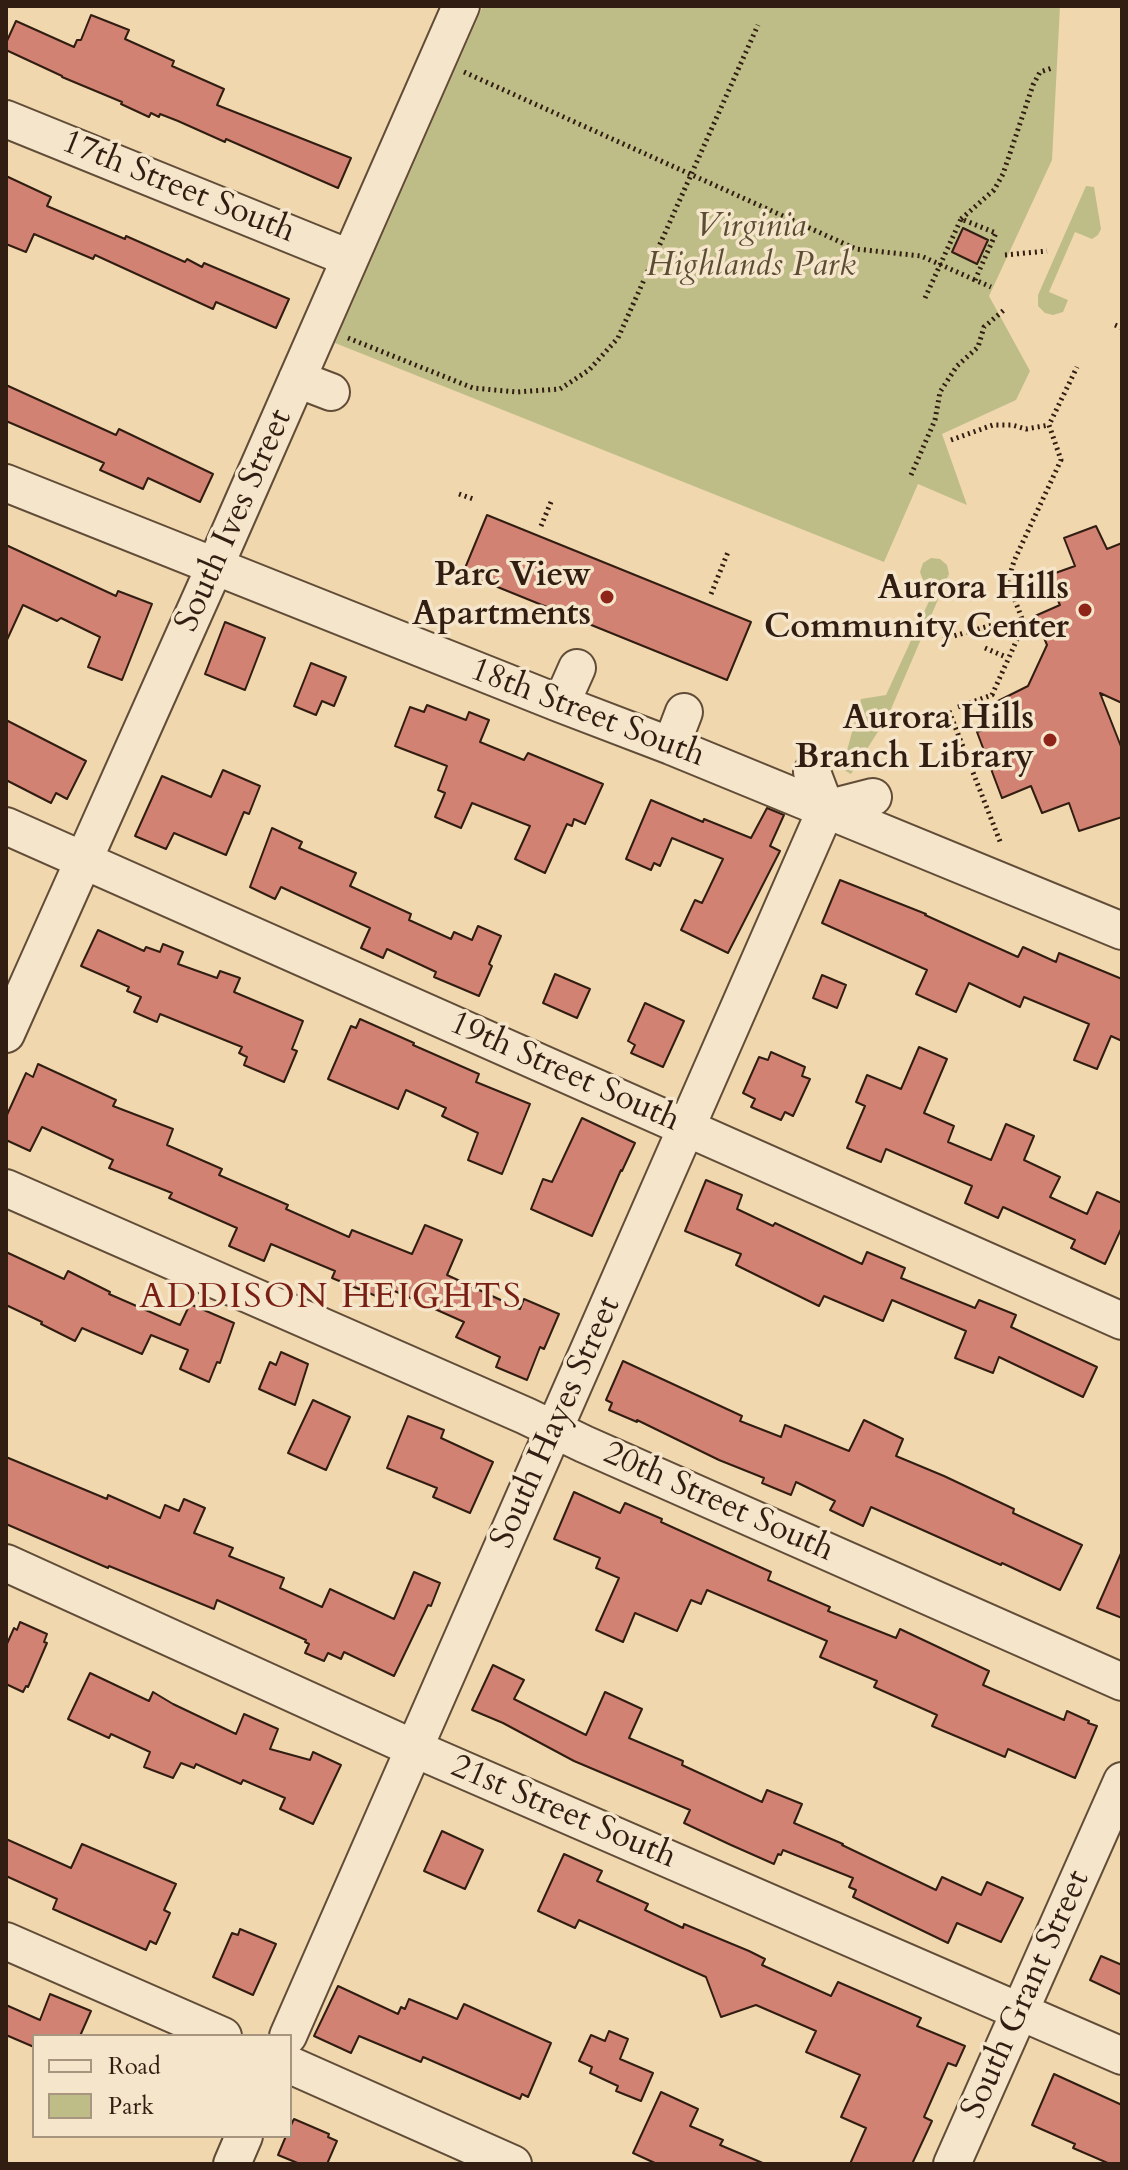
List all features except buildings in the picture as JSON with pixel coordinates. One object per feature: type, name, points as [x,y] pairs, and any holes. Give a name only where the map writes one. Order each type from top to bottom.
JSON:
[{"type":"street","name":"South Ives Street","points":[[6,1034],[461,6]]},
{"type":"street","name":"17th Street South","points":[[6,119],[349,258]]},
{"type":"street","points":[[297,379],[331,392]]},
{"type":"street","name":"18th Street South","points":[[6,483],[671,746],[1122,931]]},
{"type":"street","points":[[561,704],[577,668]]},
{"type":"street","points":[[671,746],[684,712]]},
{"type":"street","points":[[812,772],[826,809],[873,797]]},
{"type":"street","name":"South Hayes Street","points":[[289,2034],[826,809]]},
{"type":"street","name":"19th Street South","points":[[6,826],[1122,1321]]},
{"type":"street","name":"20th Street South","points":[[6,1188],[1122,1682]]},
{"type":"street","name":"21st Street South","points":[[6,1563],[413,1748],[1122,2056]]},
{"type":"street","name":"South Grant Street","points":[[952,2164],[1122,1781]]},
{"type":"street","points":[[6,1941],[218,2034]]},
{"type":"street","points":[[292,2066],[513,2164]]},
{"type":"street","points":[[232,2164],[243,2138]]},
{"type":"path","points":[[338,334],[473,388],[517,392],[560,389],[589,370],[618,338],[758,25]]},
{"type":"path","points":[[456,68],[856,249],[921,256],[991,287]]},
{"type":"path","points":[[925,298],[961,219],[982,203],[1003,174],[1040,72],[1052,68]]},
{"type":"path","points":[[961,219],[996,233],[975,280]]},
{"type":"path","points":[[1005,255],[1047,251]]},
{"type":"path","points":[[911,475],[935,420],[940,392],[957,366],[978,347],[984,327],[1004,310]]},
{"type":"path","points":[[1008,582],[1014,561],[1061,460],[1049,425],[1077,367]]},
{"type":"path","points":[[951,440],[993,425],[1026,429],[1049,425]]},
{"type":"path","points":[[459,494],[476,500]]},
{"type":"path","points":[[541,526],[551,502]]},
{"type":"path","points":[[711,594],[728,552]]},
{"type":"path","points":[[958,707],[992,695],[1024,624],[1011,590]]},
{"type":"path","points":[[943,639],[996,624]]},
{"type":"path","points":[[985,648],[1006,657]]},
{"type":"path","points":[[949,711],[1001,844]]},
{"type":"green space","name":"Virginia Highlands Park","points":[[483,6],[1060,6],[1052,160],[989,296],[1030,371],[1016,400],[942,434],[967,505],[918,484],[884,562],[335,343]]},
{"type":"green space","points":[[1086,186],[1094,187],[1101,229],[1092,239],[1075,232],[1049,292],[1068,300],[1063,312],[1053,315],[1045,313],[1038,306],[1038,295]]},
{"type":"green space","points":[[931,558],[940,559],[947,565],[949,574],[888,716],[851,774],[842,769],[861,699],[886,695],[930,599],[920,572],[923,563]]},
{"type":"place","name":"Parc View Apartments","points":[[607,597]]},
{"type":"place","name":"Aurora Hills Community Center","points":[[1085,610]]},
{"type":"place","name":"Aurora Hills Branch Library","points":[[1050,740]]},
{"type":"district","name":"ADDISON HEIGHTS","points":[[331,1299]]}]
